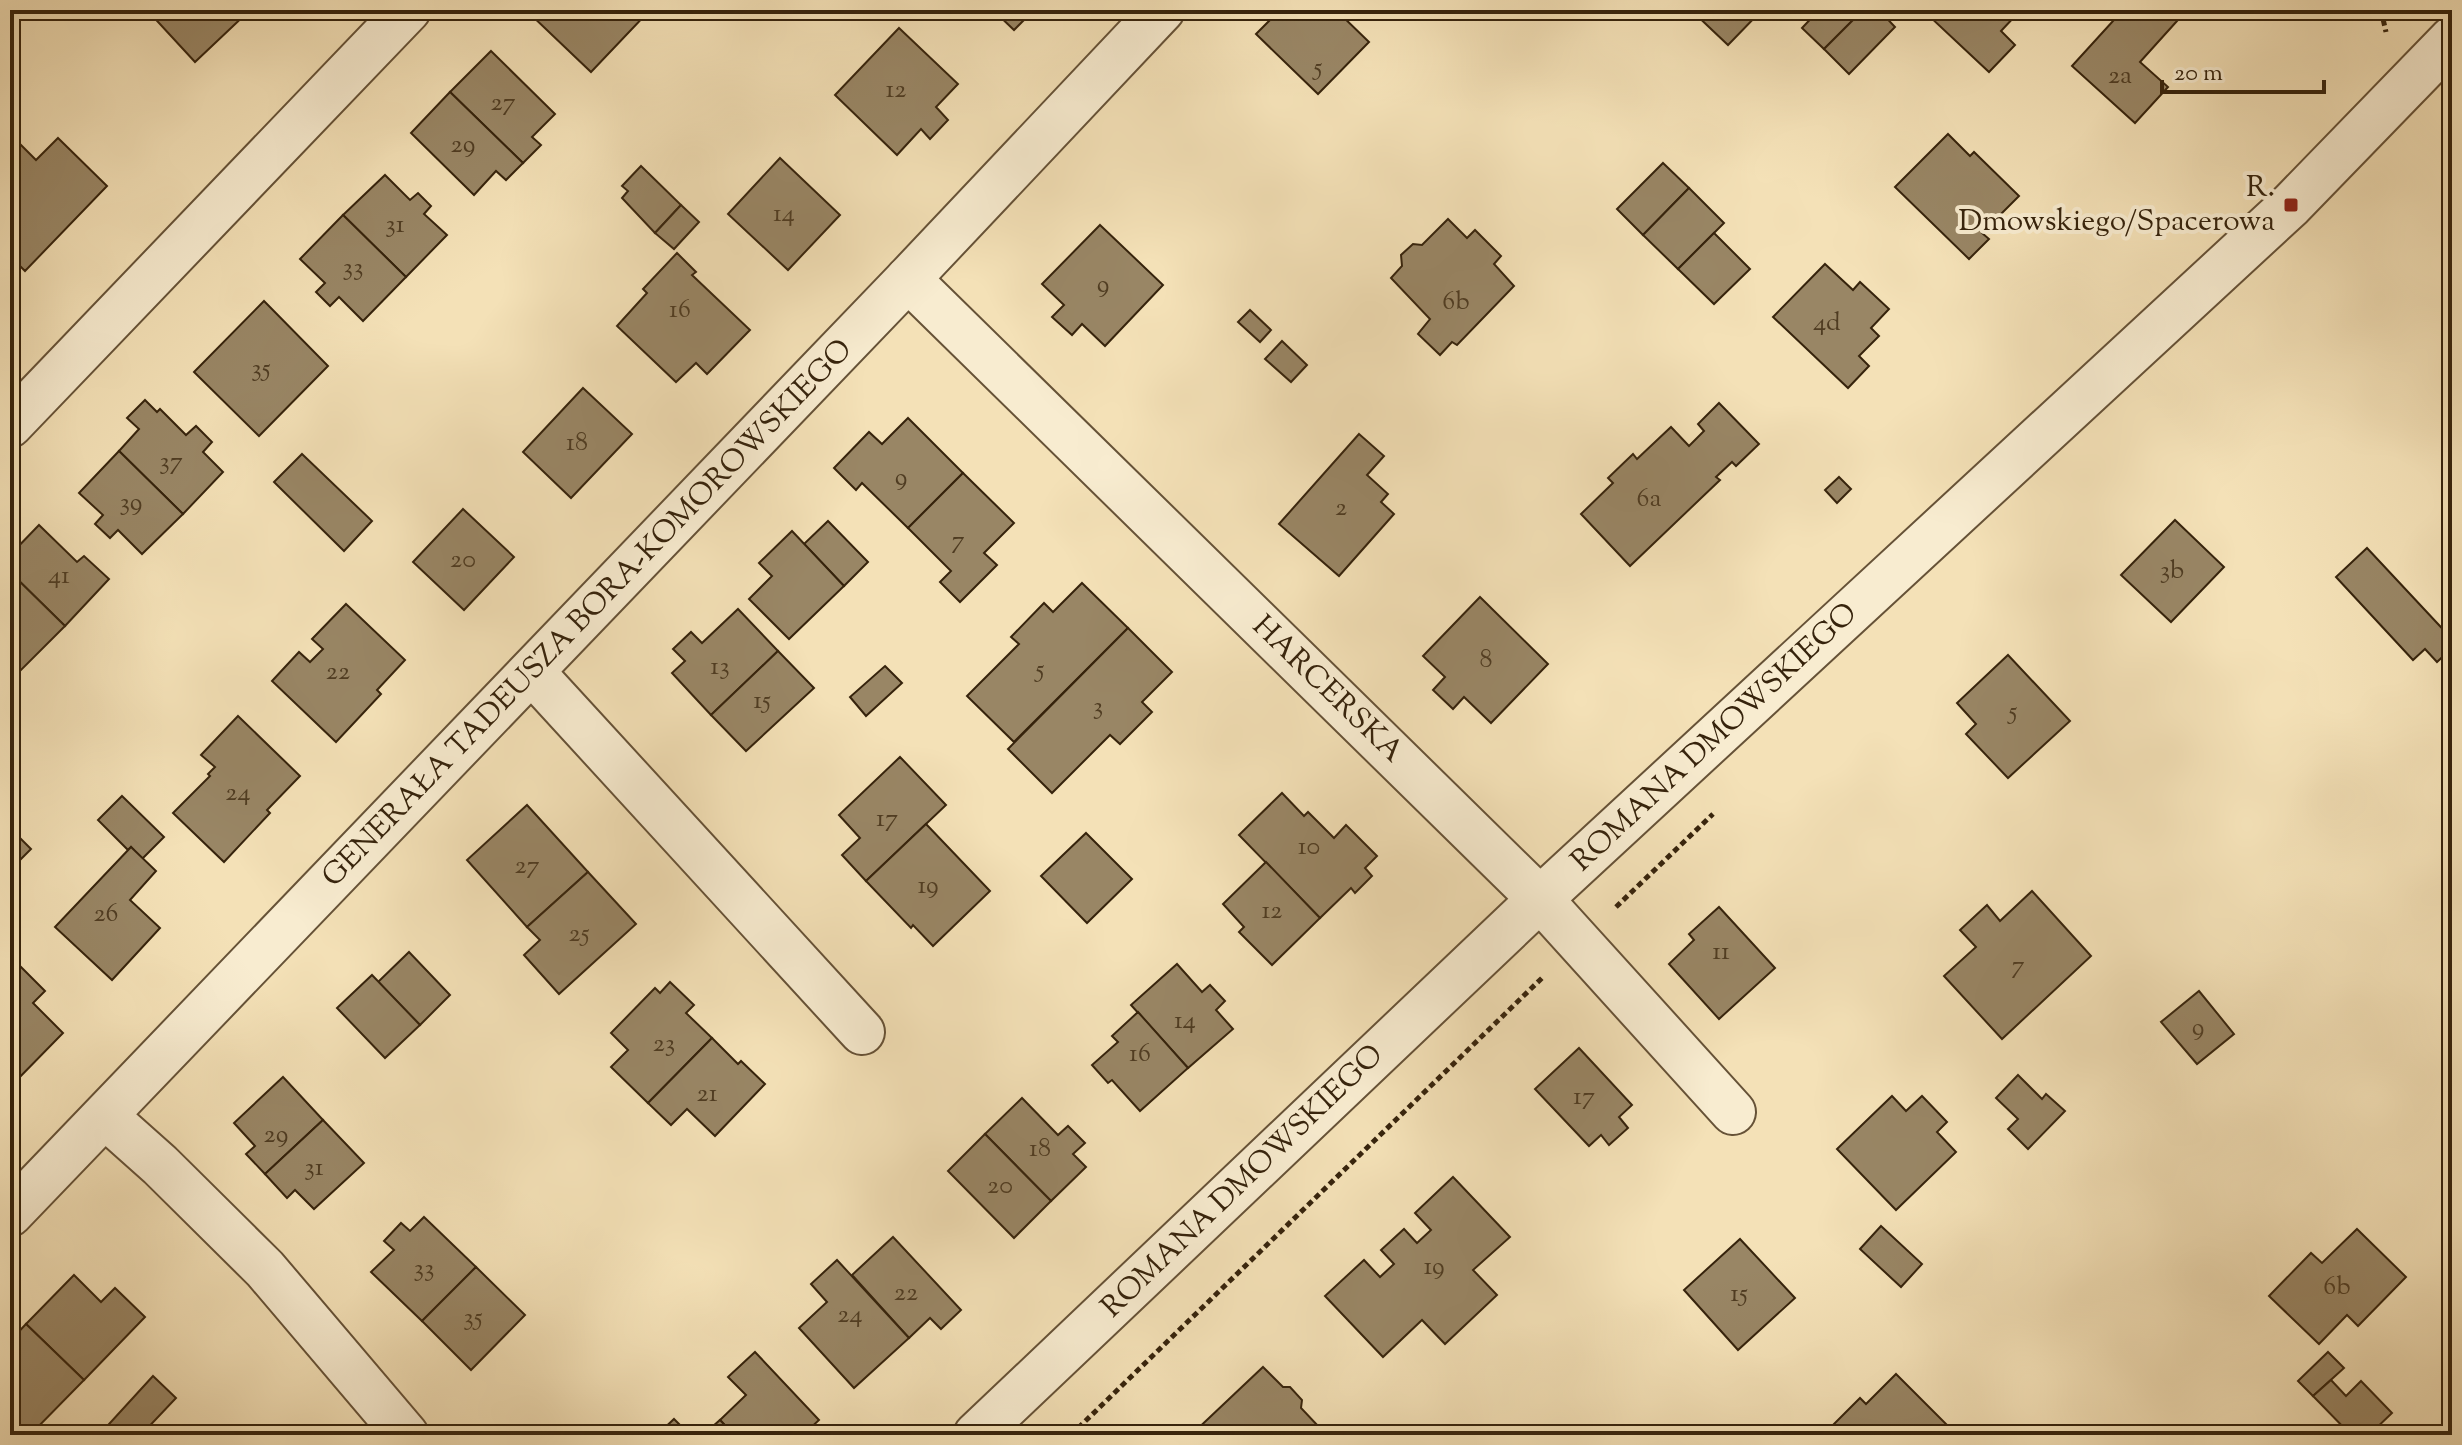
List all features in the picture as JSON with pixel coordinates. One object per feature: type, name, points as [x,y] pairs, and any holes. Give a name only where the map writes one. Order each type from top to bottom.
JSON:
[{"type":"street","points":[[10,425],[408,10]]},
{"type":"street","name":"GENERAŁA TADEUSZA BORA-KOMOROWSKIEGO","points":[[10,1214],[532,672],[1162,10]]},
{"type":"street","name":"ROMANA DMOWSKIEGO","points":[[976,1435],[1540,899],[2291,205],[2452,39]]},
{"type":"street","name":"HARCERSKA","points":[[908,279],[1540,899],[1733,1112]]},
{"type":"street","points":[[532,672],[862,1032]]},
{"type":"street","points":[[105,1116],[160,1165],[265,1269],[406,1435]]},
{"type":"building","points":[[147,10],[250,10],[195,62]]},
{"type":"building","points":[[650,10],[591,72],[528,12]]},
{"type":"building","points":[[993,10],[1034,10],[1014,30]]},
{"type":"building","points":[[1280,10],[1336,10],[1369,42],[1318,94],[1256,34]]},
{"type":"building","points":[[1691,10],[1762,10],[1728,45]]},
{"type":"building","points":[[1819,10],[1853,10],[1858,15],[1824,49],[1802,28]]},
{"type":"building","points":[[1863,10],[1879,10],[1895,27],[1849,74],[1824,49]]},
{"type":"building","points":[[1932,10],[2010,10],[2016,15],[2001,31],[2015,45],[1989,72],[1928,15]]},
{"type":"building","points":[[2123,10],[2165,10],[2177,21],[2140,62],[2168,87],[2135,123],[2072,66]]},
{"type":"building","points":[[899,28],[958,84],[936,107],[948,120],[930,139],[921,129],[897,155],[835,95]]},
{"type":"building","points":[[491,51],[555,114],[532,137],[541,145],[523,163],[450,92]]},
{"type":"building","points":[[450,92],[523,163],[506,180],[496,171],[474,195],[411,133]]},
{"type":"building","points":[[1948,134],[1970,156],[1974,152],[2019,196],[1982,233],[1989,239],[1969,259],[1895,187]]},
{"type":"building","points":[[58,138],[107,186],[25,271],[10,256],[10,187],[19,178],[10,170],[10,151],[18,142],[36,160]]},
{"type":"building","points":[[780,158],[840,215],[788,270],[728,214]]},
{"type":"building","points":[[1663,163],[1689,188],[1643,235],[1617,209]]},
{"type":"building","points":[[641,166],[681,205],[655,233],[622,198],[628,191],[622,186]]},
{"type":"building","points":[[385,175],[410,200],[418,193],[431,206],[424,214],[447,235],[406,277],[343,215]]},
{"type":"building","points":[[1689,188],[1724,223],[1678,269],[1643,235]]},
{"type":"building","points":[[681,205],[699,222],[674,249],[655,233]]},
{"type":"building","points":[[343,215],[406,277],[363,321],[339,297],[330,306],[316,292],[325,283],[300,259]]},
{"type":"building","points":[[1448,219],[1467,238],[1475,230],[1501,256],[1494,264],[1514,286],[1457,345],[1452,342],[1440,355],[1418,334],[1430,319],[1391,278],[1402,266],[1401,255],[1413,244],[1422,245]]},
{"type":"building","points":[[1100,225],[1163,285],[1105,346],[1082,324],[1072,335],[1052,317],[1064,305],[1042,284]]},
{"type":"building","points":[[1714,233],[1750,269],[1714,304],[1678,269]]},
{"type":"building","points":[[677,253],[696,272],[692,275],[750,330],[707,374],[696,363],[676,382],[617,326],[647,293],[643,289]]},
{"type":"building","points":[[1825,264],[1853,290],[1860,282],[1889,309],[1871,328],[1879,336],[1859,356],[1869,366],[1848,388],[1773,317]]},
{"type":"building","points":[[264,301],[328,366],[259,436],[194,372]]},
{"type":"building","points":[[1250,310],[1271,330],[1260,342],[1238,322]]},
{"type":"building","points":[[1282,341],[1307,365],[1291,382],[1265,359]]},
{"type":"building","points":[[583,388],[632,434],[571,498],[523,452]]},
{"type":"building","points":[[145,400],[157,412],[160,409],[186,435],[196,426],[212,442],[203,452],[223,472],[183,514],[119,451],[139,429],[127,418]]},
{"type":"building","points":[[1719,403],[1759,444],[1736,466],[1732,462],[1716,477],[1720,480],[1630,566],[1581,514],[1613,483],[1608,478],[1633,454],[1637,459],[1671,427],[1689,446],[1704,431],[1698,424]]},
{"type":"building","points":[[908,418],[963,473],[908,528],[862,483],[856,490],[834,468],[869,432],[882,444]]},
{"type":"building","points":[[1359,434],[1384,456],[1367,475],[1388,494],[1381,502],[1394,514],[1339,576],[1279,524]]},
{"type":"building","points":[[119,451],[183,514],[142,554],[118,530],[110,538],[95,524],[103,515],[79,493]]},
{"type":"building","points":[[302,454],[372,521],[344,551],[274,482]]},
{"type":"building","points":[[963,473],[1014,523],[984,553],[997,565],[960,602],[940,582],[951,571],[908,528]]},
{"type":"building","points":[[1839,477],[1851,489],[1837,503],[1825,490]]},
{"type":"building","points":[[463,509],[514,557],[464,610],[413,562]]},
{"type":"building","points":[[2175,520],[2224,567],[2171,622],[2121,575]]},
{"type":"building","points":[[828,521],[868,562],[844,586],[804,544]]},
{"type":"building","points":[[39,525],[77,562],[84,556],[109,579],[65,626],[10,572],[10,555]]},
{"type":"building","points":[[792,531],[844,586],[789,639],[749,599],[772,576],[759,563]]},
{"type":"building","points":[[2367,548],[2452,639],[2452,648],[2437,662],[2425,649],[2413,660],[2336,577]]},
{"type":"building","points":[[10,572],[65,626],[18,673],[10,666]]},
{"type":"building","points":[[1082,583],[1128,628],[1014,742],[967,696],[1019,644],[1011,637],[1044,603],[1053,612]]},
{"type":"building","points":[[1480,597],[1548,664],[1491,723],[1464,697],[1453,709],[1433,690],[1445,677],[1423,656]]},
{"type":"building","points":[[346,604],[405,660],[377,690],[381,694],[336,742],[272,681],[299,652],[310,662],[323,649],[312,639]]},
{"type":"building","points":[[738,609],[778,651],[711,715],[672,673],[685,661],[673,649],[691,632],[702,643]]},
{"type":"building","points":[[1128,628],[1172,672],[1142,702],[1152,712],[1120,744],[1110,735],[1052,793],[1008,749]]},
{"type":"building","points":[[778,651],[814,688],[746,751],[711,715]]},
{"type":"building","points":[[2008,655],[2070,721],[2008,778],[1966,734],[1976,724],[1957,703]]},
{"type":"building","points":[[885,666],[902,683],[866,716],[850,697]]},
{"type":"building","points":[[238,716],[300,776],[224,862],[173,813],[210,776],[208,774],[215,767],[201,755]]},
{"type":"building","points":[[900,757],[946,805],[866,881],[842,855],[860,838],[839,815]]},
{"type":"building","points":[[1282,793],[1304,816],[1308,812],[1334,838],[1346,825],[1377,856],[1365,868],[1372,876],[1355,893],[1351,888],[1320,918],[1239,835]]},
{"type":"building","points":[[122,796],[164,837],[142,859],[131,847],[128,850],[98,820]]},
{"type":"building","points":[[527,805],[588,872],[527,927],[467,860]]},
{"type":"building","points":[[926,824],[990,891],[933,946],[866,881]]},
{"type":"building","points":[[10,828],[31,849],[10,870]]},
{"type":"building","points":[[1086,833],[1132,879],[1087,923],[1041,876]]},
{"type":"building","points":[[131,847],[156,871],[130,900],[160,928],[112,980],[55,927]]},
{"type":"building","points":[[1266,862],[1320,918],[1272,965],[1239,932],[1244,927],[1223,904]]},
{"type":"building","points":[[588,872],[636,924],[559,994],[524,955],[540,940],[527,927]]},
{"type":"building","points":[[2032,891],[2091,956],[2002,1039],[1944,976],[1976,947],[1960,930],[1987,905],[2000,921]]},
{"type":"building","points":[[1719,907],[1775,968],[1719,1019],[1669,964],[1694,940],[1689,934]]},
{"type":"building","points":[[409,952],[450,995],[420,1025],[378,982]]},
{"type":"building","points":[[16,962],[45,991],[33,1003],[63,1033],[11,1086],[10,968]]},
{"type":"building","points":[[1177,964],[1202,992],[1210,985],[1225,1001],[1216,1010],[1233,1029],[1188,1068],[1131,1005]]},
{"type":"building","points":[[372,975],[420,1025],[385,1058],[337,1008]]},
{"type":"building","points":[[670,982],[694,1005],[686,1013],[712,1038],[648,1103],[611,1067],[628,1050],[611,1033],[655,988],[660,993]]},
{"type":"building","points":[[2199,991],[2234,1034],[2197,1064],[2161,1022]]},
{"type":"building","points":[[1138,1012],[1188,1068],[1140,1111],[1112,1080],[1108,1083],[1092,1065],[1118,1042],[1112,1036]]},
{"type":"building","points":[[712,1038],[738,1064],[741,1061],[765,1084],[715,1136],[687,1109],[671,1125],[648,1103]]},
{"type":"building","points":[[1579,1048],[1632,1105],[1619,1117],[1628,1128],[1609,1145],[1601,1135],[1589,1146],[1535,1089]]},
{"type":"building","points":[[2018,1075],[2042,1099],[2046,1094],[2065,1111],[2028,1149],[2008,1129],[2018,1119],[1996,1098]]},
{"type":"building","points":[[283,1077],[323,1120],[265,1174],[246,1154],[255,1146],[234,1123]]},
{"type":"building","points":[[1892,1096],[1906,1111],[1922,1096],[1947,1122],[1937,1132],[1956,1152],[1896,1210],[1837,1149]]},
{"type":"building","points":[[1022,1098],[1058,1135],[1068,1126],[1085,1143],[1073,1154],[1086,1167],[1051,1201],[985,1134]]},
{"type":"building","points":[[323,1120],[364,1163],[314,1209],[295,1190],[287,1198],[265,1174]]},
{"type":"building","points":[[985,1134],[1051,1201],[1014,1238],[948,1171]]},
{"type":"building","points":[[1453,1177],[1510,1237],[1473,1270],[1497,1295],[1445,1344],[1422,1320],[1383,1357],[1325,1296],[1364,1260],[1380,1277],[1394,1264],[1381,1250],[1404,1229],[1417,1243],[1431,1230],[1415,1213]]},
{"type":"building","points":[[424,1217],[476,1267],[422,1321],[371,1272],[394,1250],[384,1241],[401,1223],[410,1231]]},
{"type":"building","points":[[1881,1226],[1922,1264],[1901,1287],[1860,1249]]},
{"type":"building","points":[[2357,1229],[2406,1277],[2358,1326],[2347,1315],[2319,1344],[2269,1296],[2311,1253],[2322,1263]]},
{"type":"building","points":[[893,1237],[961,1310],[941,1329],[930,1318],[909,1338],[852,1275]]},
{"type":"building","points":[[1740,1239],[1795,1298],[1738,1350],[1684,1290]]},
{"type":"building","points":[[837,1260],[909,1338],[854,1388],[799,1328],[827,1302],[811,1284]]},
{"type":"building","points":[[476,1267],[525,1315],[471,1370],[422,1321]]},
{"type":"building","points":[[74,1275],[101,1302],[115,1288],[145,1317],[84,1380],[26,1324]]},
{"type":"building","points":[[26,1324],[84,1380],[30,1435],[10,1435],[10,1341]]},
{"type":"building","points":[[755,1352],[819,1420],[803,1435],[734,1435],[720,1420],[746,1395],[728,1377]]},
{"type":"building","points":[[2328,1352],[2344,1368],[2313,1396],[2298,1381]]},
{"type":"building","points":[[1263,1367],[1283,1387],[1290,1387],[1302,1400],[1301,1408],[1319,1427],[1310,1435],[1191,1435]]},
{"type":"building","points":[[1896,1374],[1957,1435],[1823,1435],[1860,1398],[1866,1404]]},
{"type":"building","points":[[153,1376],[176,1398],[141,1435],[99,1435]]},
{"type":"building","points":[[2331,1380],[2346,1396],[2361,1381],[2392,1413],[2369,1435],[2351,1435],[2313,1396]]},
{"type":"building","points":[[674,1419],[690,1435],[657,1435]]},
{"type":"building","points":[[720,1420],[734,1435],[703,1435]]},
{"type":"place","name":"R. Dmowskiego/Spacerowa","points":[[2291,205]]}]
